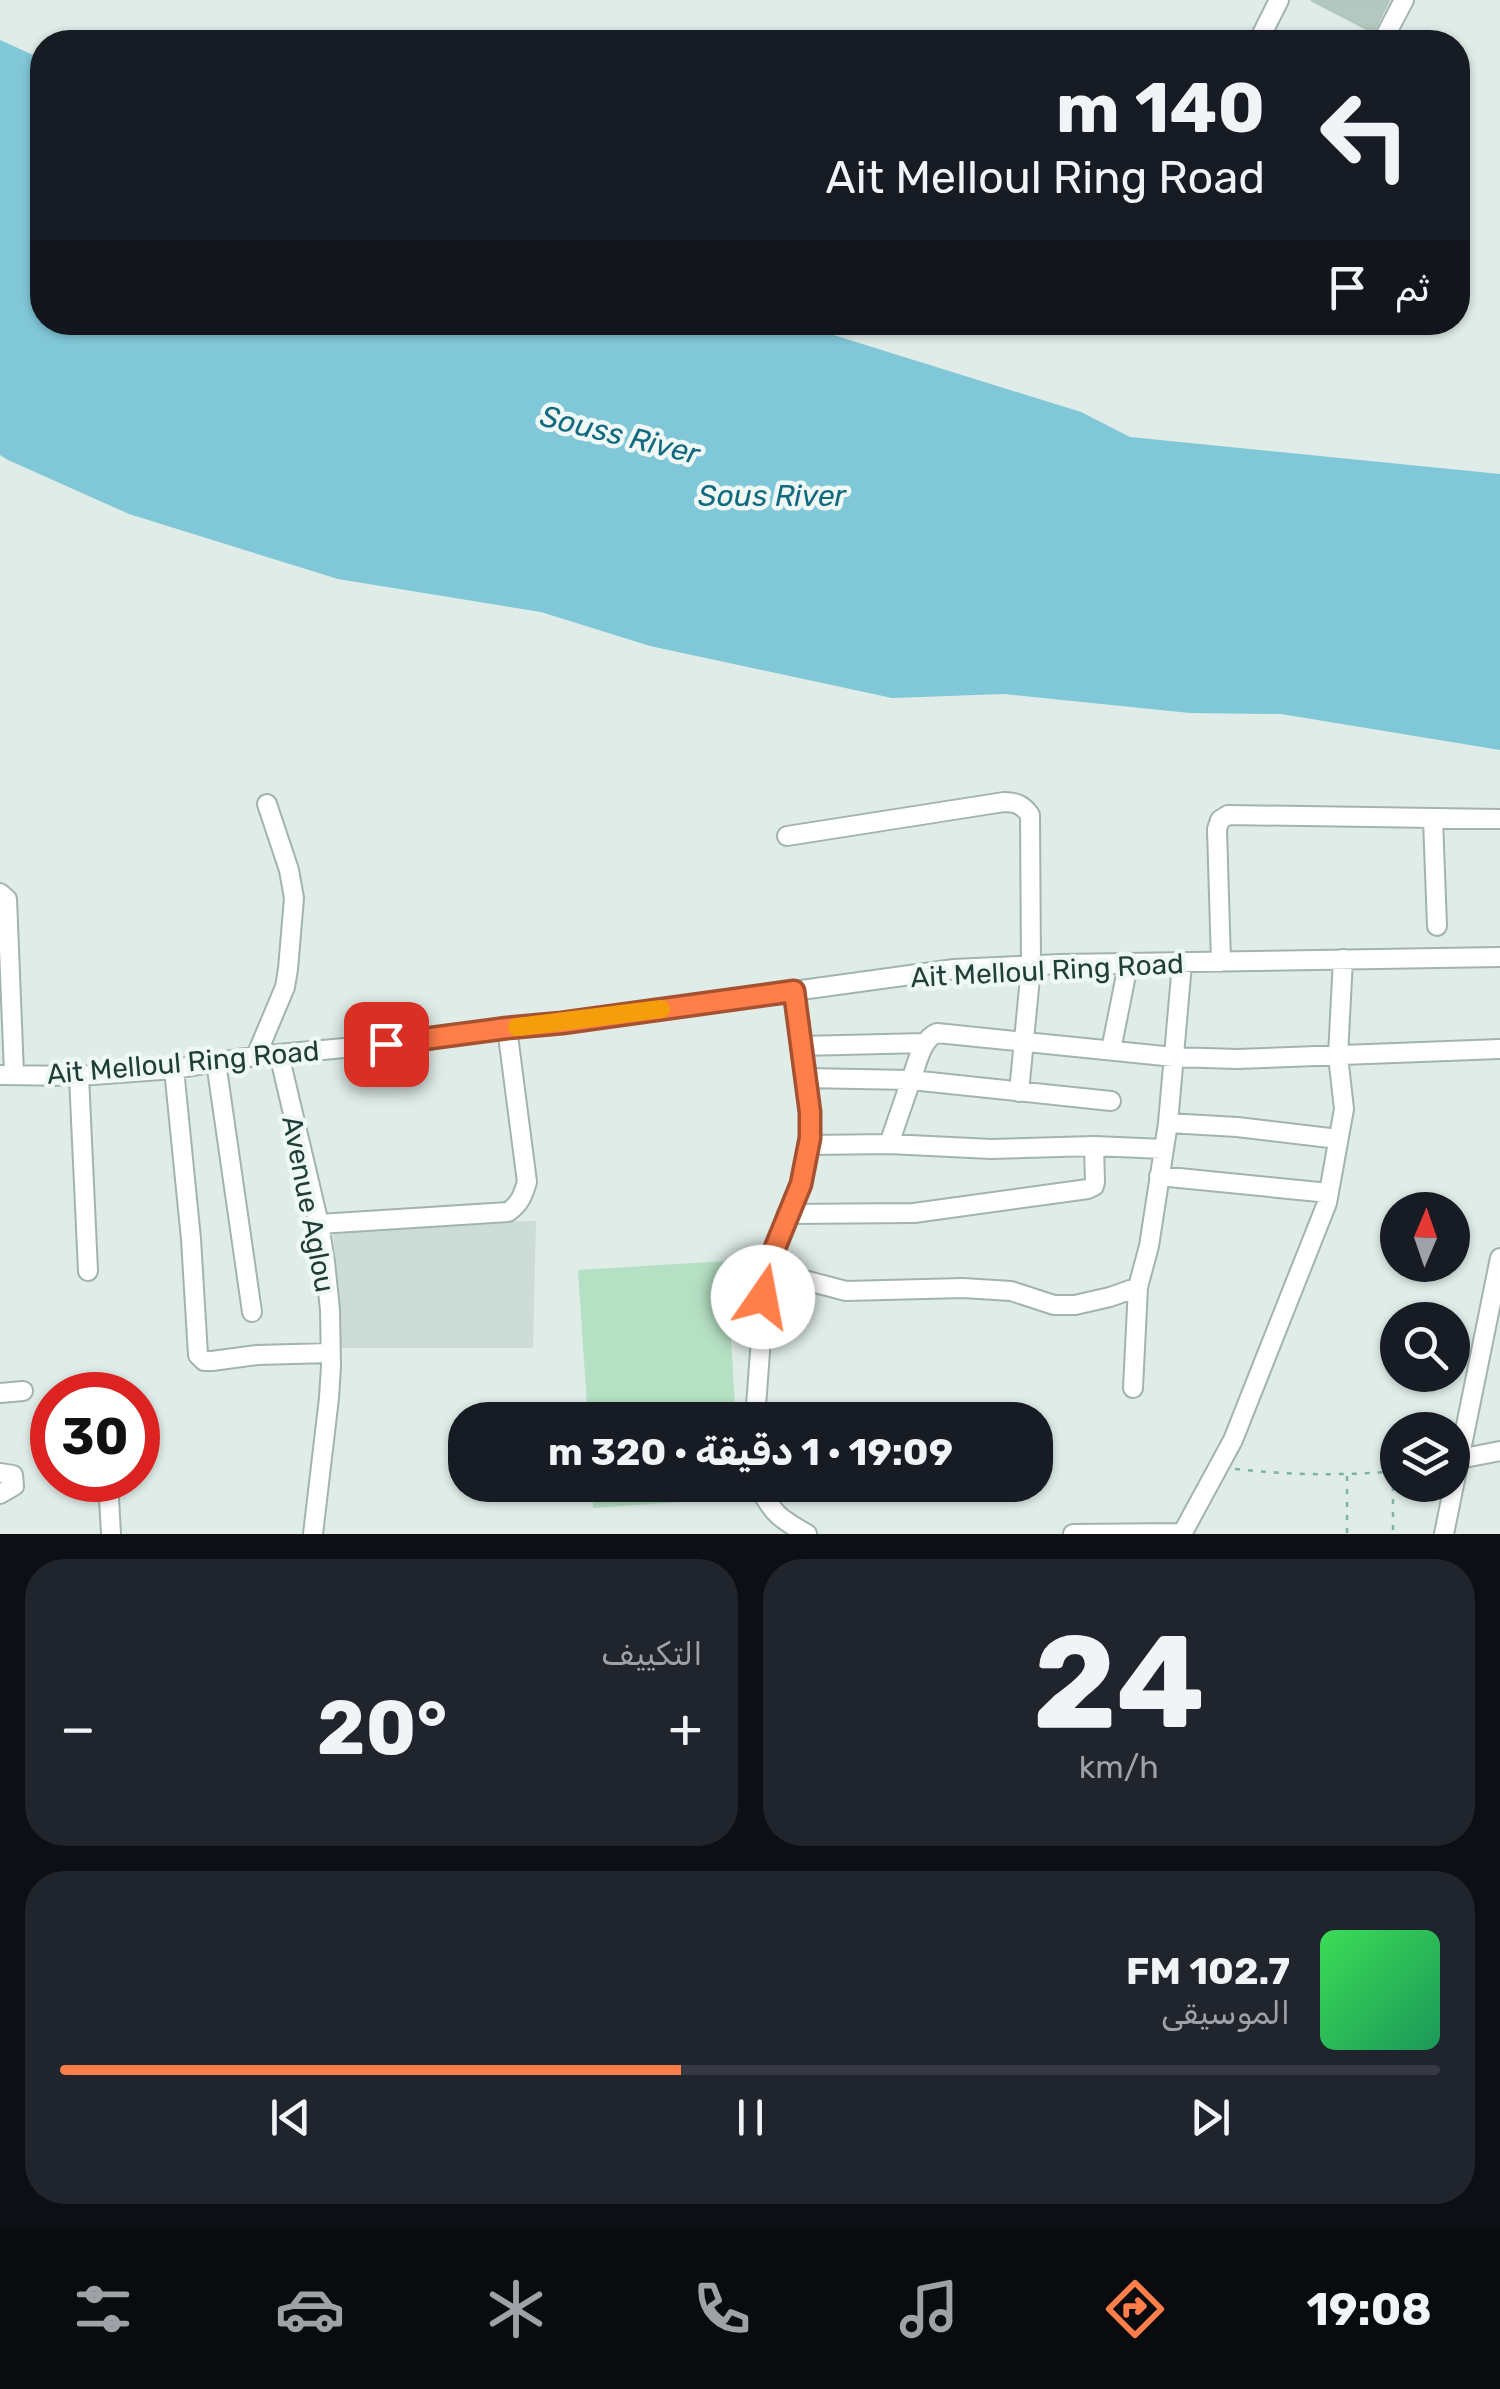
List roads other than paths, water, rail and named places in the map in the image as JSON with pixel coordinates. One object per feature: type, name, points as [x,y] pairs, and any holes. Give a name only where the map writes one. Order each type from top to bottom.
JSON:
[{"type":"street","points":[[1264,30],[1279,0]]},
{"type":"street","points":[[1388,30],[1404,0]]},
{"type":"street","points":[[787,836],[1015,802],[1025,808],[1030,815],[1032,967],[1018,1092]]},
{"type":"street","points":[[256,1056],[284,987],[294,898],[267,804]]},
{"type":"street","points":[[1221,962],[1216,829],[1228,815],[1500,819]]},
{"type":"street","points":[[1432,819],[1438,926]]},
{"type":"street","points":[[0,893],[7,899],[7,1074]]},
{"type":"street","name":"Ait Melloul Ring Road","points":[[7,1074],[79,1076],[174,1069],[256,1056],[422,1041],[954,969],[1500,957]]},
{"type":"street","points":[[1072,1534],[1182,1534],[1233,1440],[1327,1204],[1344,1109],[1338,1056],[1344,959]]},
{"type":"street","points":[[1133,1388],[1138,1287],[1149,1246],[1168,1123],[1182,964]]},
{"type":"street","points":[[1110,1050],[1128,965]]},
{"type":"street","points":[[755,1402],[766,1270],[801,1184],[809,1145],[810,1112],[794,991]]},
{"type":"street","points":[[318,1224],[508,1212],[517,1206],[527,1182],[507,1028]]},
{"type":"street","points":[[890,1144],[925,1043],[937,1034],[1174,1057],[1237,1059],[1500,1049]]},
{"type":"street","points":[[800,1046],[925,1043]]},
{"type":"street","name":"Avenue Aglou","points":[[280,1054],[318,1224],[328,1294],[329,1398],[313,1534]]},
{"type":"street","points":[[216,1062],[252,1312]]},
{"type":"street","points":[[174,1069],[192,1239],[198,1356],[212,1361],[330,1352]]},
{"type":"street","points":[[79,1076],[88,1271]]},
{"type":"street","points":[[805,1078],[911,1080],[1110,1101]]},
{"type":"street","points":[[1168,1123],[1338,1139]]},
{"type":"street","points":[[809,1145],[1164,1149]]},
{"type":"street","points":[[787,1214],[914,1212],[1088,1189],[1095,1182],[1094,1146]]},
{"type":"street","points":[[1159,1176],[1329,1193]]},
{"type":"street","points":[[1468,1412],[1500,1258]]},
{"type":"street","points":[[766,1270],[846,1291],[1011,1291],[1054,1306],[1075,1305],[1138,1287]]},
{"type":"street","points":[[0,1393],[23,1391]]},
{"type":"street","points":[[1470,1457],[1500,1451]]},
{"type":"street","points":[[0,1473],[13,1476],[14,1486],[0,1494]]},
{"type":"street","points":[[110,1502],[112,1534]]},
{"type":"street","points":[[767,1502],[787,1522],[807,1534]]},
{"type":"street","points":[[1444,1534],[1450,1502]]},
{"type":"water","name":"Sous River","points":[[0,40],[30,54],[30,335],[834,335],[1081,412],[1130,437],[1500,474],[1500,750],[1281,714],[1190,713],[1004,694],[892,698],[650,646],[541,612],[338,579],[129,514],[0,455]]},
{"type":"water label","name":"Souss River","points":[[620,435]]}]
